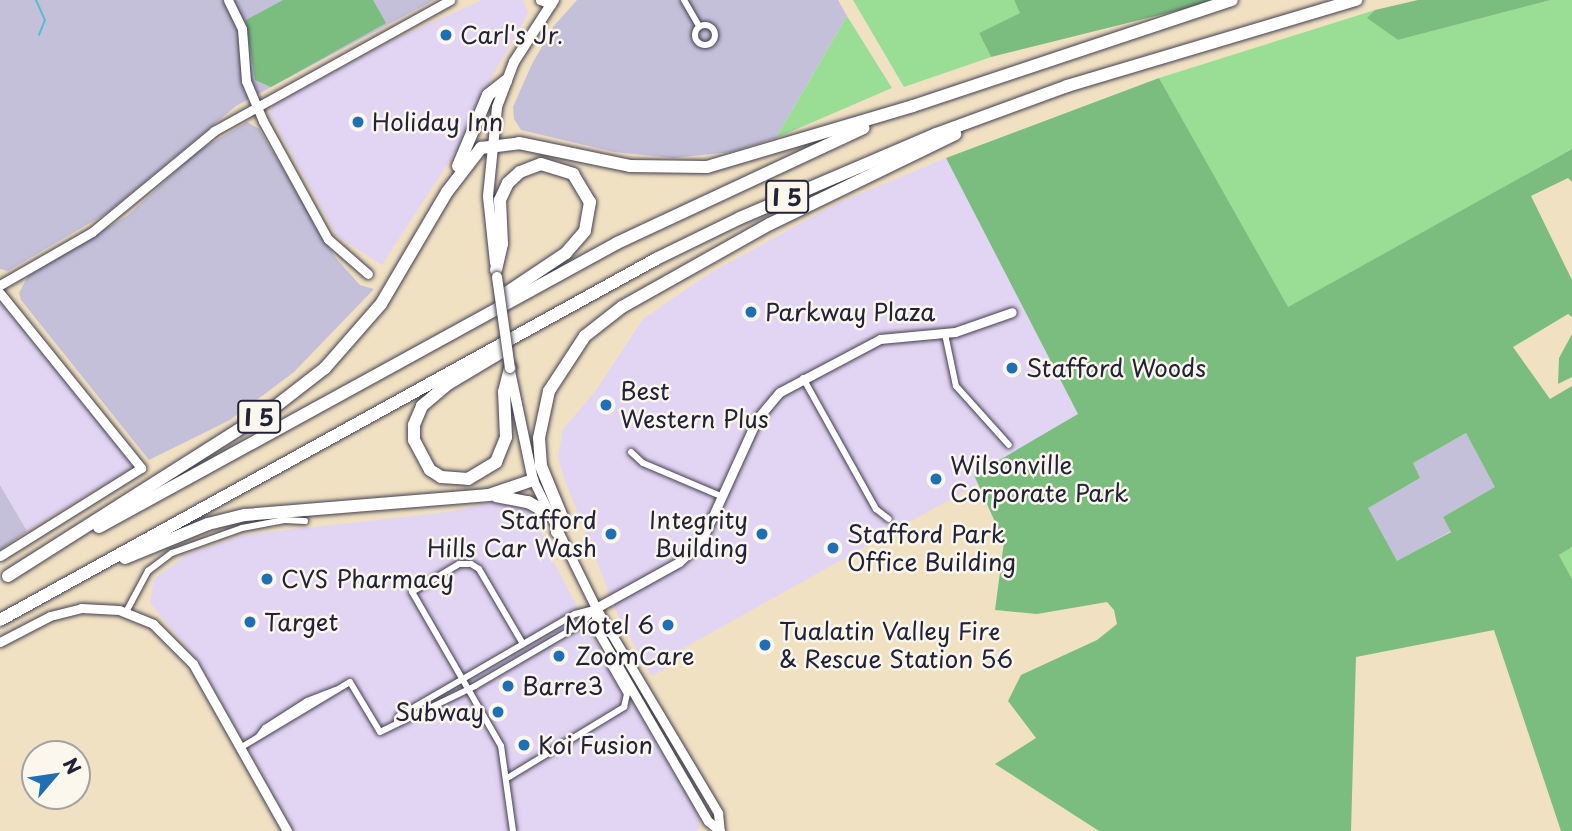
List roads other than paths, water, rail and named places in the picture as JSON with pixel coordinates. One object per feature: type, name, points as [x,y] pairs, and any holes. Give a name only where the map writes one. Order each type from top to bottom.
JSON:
[{"type":"highway","name":"I 5","points":[[4,578],[276,406],[325,368],[381,304],[447,192],[474,153],[490,144],[538,145],[630,166],[707,167],[913,106],[1232,0]]},
{"type":"highway","name":"I 5","points":[[0,620],[656,259],[805,189],[1005,110],[1124,67],[1356,0]]},
{"type":"highway","name":"I 5","points":[[447,192],[488,96],[506,81]]},
{"type":"highway","name":"I 5","points":[[4,578],[456,327],[724,189],[913,106]]},
{"type":"highway","name":"I 5","points":[[557,532],[562,517],[541,466],[539,438],[553,382],[585,336],[622,307],[770,224],[1005,110]]},
{"type":"highway","name":"I 5","points":[[456,327],[579,240],[591,210],[584,187],[573,174],[541,164],[520,172],[508,183],[500,200],[502,244],[497,274]]},
{"type":"highway","name":"I 5","points":[[510,368],[504,392],[506,437],[495,462],[468,479],[442,477],[430,470],[414,440],[414,425],[422,406],[448,384],[577,302]]},
{"type":"highway","name":"I 5","points":[[80,576],[208,524],[245,515],[489,495],[533,480]]},
{"type":"highway","name":"I 5","points":[[489,495],[528,502],[548,513]]},
{"type":"main road","points":[[533,480],[510,368],[488,196],[490,144],[506,81],[551,1]]},
{"type":"street","points":[[228,0],[242,30],[246,82],[255,106],[328,239],[368,274]]},
{"type":"street","points":[[0,285],[92,232],[197,142],[255,106],[450,0]]},
{"type":"street","points":[[540,0],[551,1]]},
{"type":"street","points":[[684,0],[699,26]]},
{"type":"street","points":[[0,293],[141,468],[0,556]]},
{"type":"street","points":[[397,721],[407,710],[464,681],[575,614],[596,608],[695,549],[712,525],[762,411],[780,392],[880,339],[945,334],[978,327],[1012,312]]},
{"type":"street","points":[[945,334],[956,386],[1009,446]]},
{"type":"street","points":[[803,378],[876,509],[889,519]]},
{"type":"street","points":[[631,452],[643,463],[723,497]]},
{"type":"street","points":[[533,480],[596,608],[718,813],[720,831]]},
{"type":"street","points":[[126,612],[148,571],[172,553],[242,528],[284,520],[304,521]]},
{"type":"street","points":[[513,831],[509,777],[501,746],[412,592],[459,564],[471,564],[479,569],[523,644]]},
{"type":"street","points":[[0,642],[62,612],[93,608],[126,612],[153,624],[180,646],[287,831]]},
{"type":"street","points":[[596,608],[596,628],[708,821],[720,831]]},
{"type":"street","points":[[240,748],[350,682],[380,732],[397,721],[469,690],[581,624],[596,608]]},
{"type":"street","points":[[509,777],[624,707],[628,699],[611,666],[610,653]]},
{"type":"waterway","points":[[36,0],[45,20],[39,35]]},
{"type":"place","name":"Carl's Jr.","points":[[446,35]]},
{"type":"place","name":"Holiday Inn","points":[[358,122]]},
{"type":"place","name":"Parkway Plaza","points":[[751,312]]},
{"type":"place","name":"Stafford Woods","points":[[1012,368]]},
{"type":"place","name":"Best Western Plus","points":[[606,405]]},
{"type":"place","name":"Wilsonville Corporate Park","points":[[936,479]]},
{"type":"place","name":"Stafford Hills Car Wash","points":[[611,534]]},
{"type":"place","name":"Integrity Building","points":[[762,534]]},
{"type":"place","name":"Stafford Park Office Building","points":[[833,548]]},
{"type":"place","name":"CVS Pharmacy","points":[[267,579]]},
{"type":"place","name":"Target","points":[[250,622]]},
{"type":"place","name":"Motel 6","points":[[668,625]]},
{"type":"place","name":"Tualatin Valley Fire & Rescue Station 56","points":[[765,645]]},
{"type":"place","name":"ZoomCare","points":[[559,656]]},
{"type":"place","name":"Barre3","points":[[508,686]]},
{"type":"place","name":"Subway","points":[[498,712]]},
{"type":"place","name":"Koi Fusion","points":[[524,745]]}]
